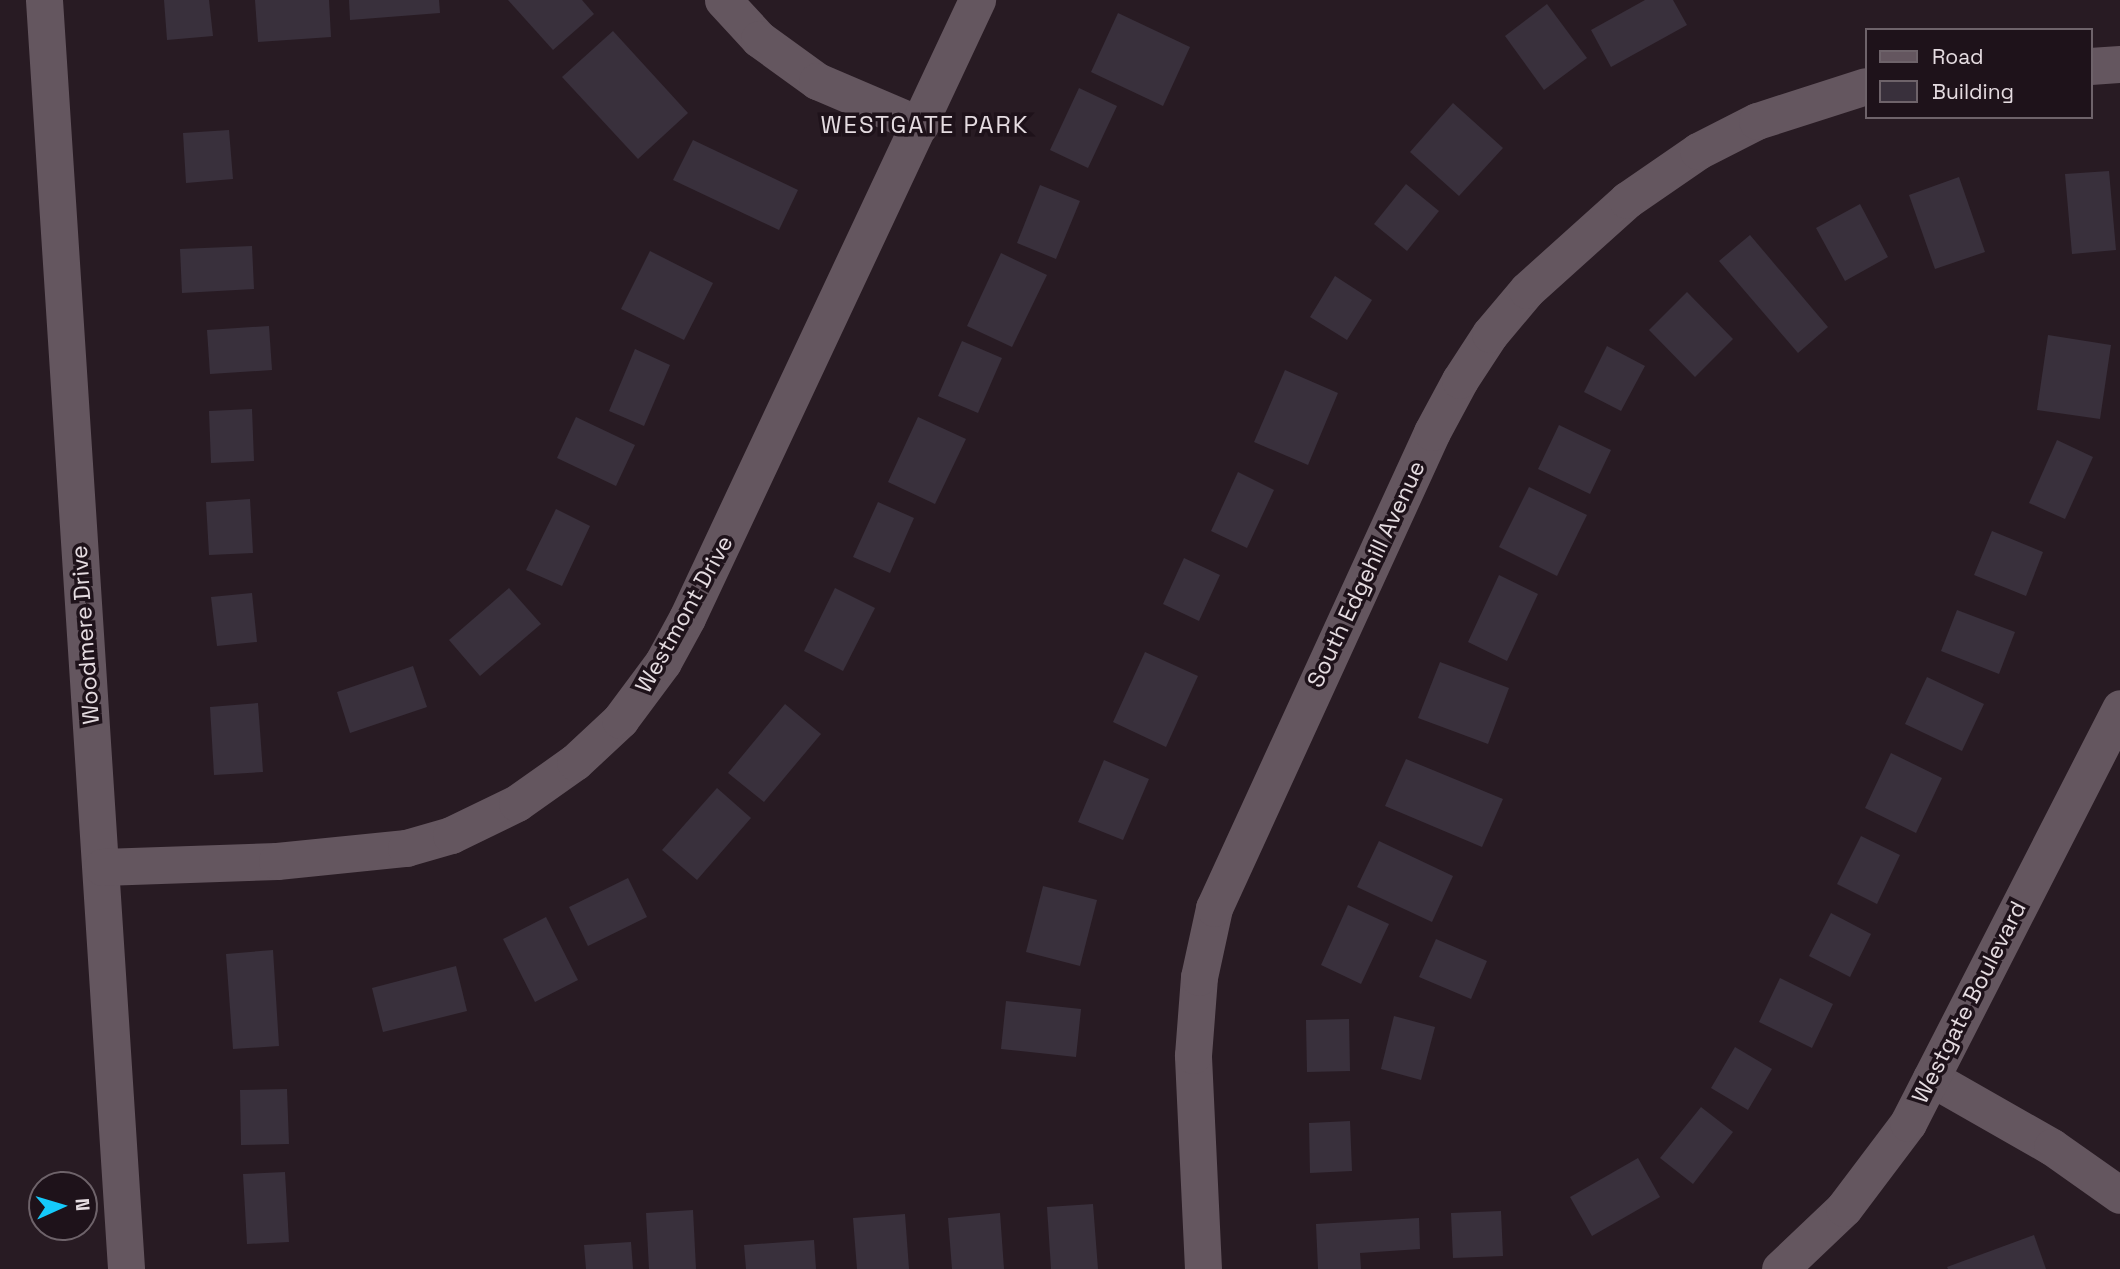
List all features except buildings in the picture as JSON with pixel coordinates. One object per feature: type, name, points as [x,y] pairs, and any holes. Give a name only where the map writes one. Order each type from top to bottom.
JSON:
[{"type":"street","name":"Woodmere Drive","points":[[44,0],[126,1269]]},
{"type":"street","points":[[723,0],[759,39],[817,81],[920,125]]},
{"type":"street","name":"Westmont Drive","points":[[102,867],[317,858],[406,848],[484,821],[576,761],[620,720],[663,662],[766,456],[977,0]]},
{"type":"street","points":[[2092,66],[2120,64]]},
{"type":"street","name":"South Edgehill Avenue","points":[[1203,1269],[1193,1055],[1199,977],[1214,908],[1408,482],[1460,380],[1490,334],[1527,290],[1628,200],[1698,151],[1757,121],[1864,87]]},
{"type":"street","name":"Westgate Boulevard","points":[[1780,1269],[1864,1184],[1908,1123],[2120,708]]},
{"type":"street","points":[[1931,1078],[2052,1147],[2120,1195]]},
{"type":"district","name":"WESTGATE PARK","points":[[925,125]]}]
